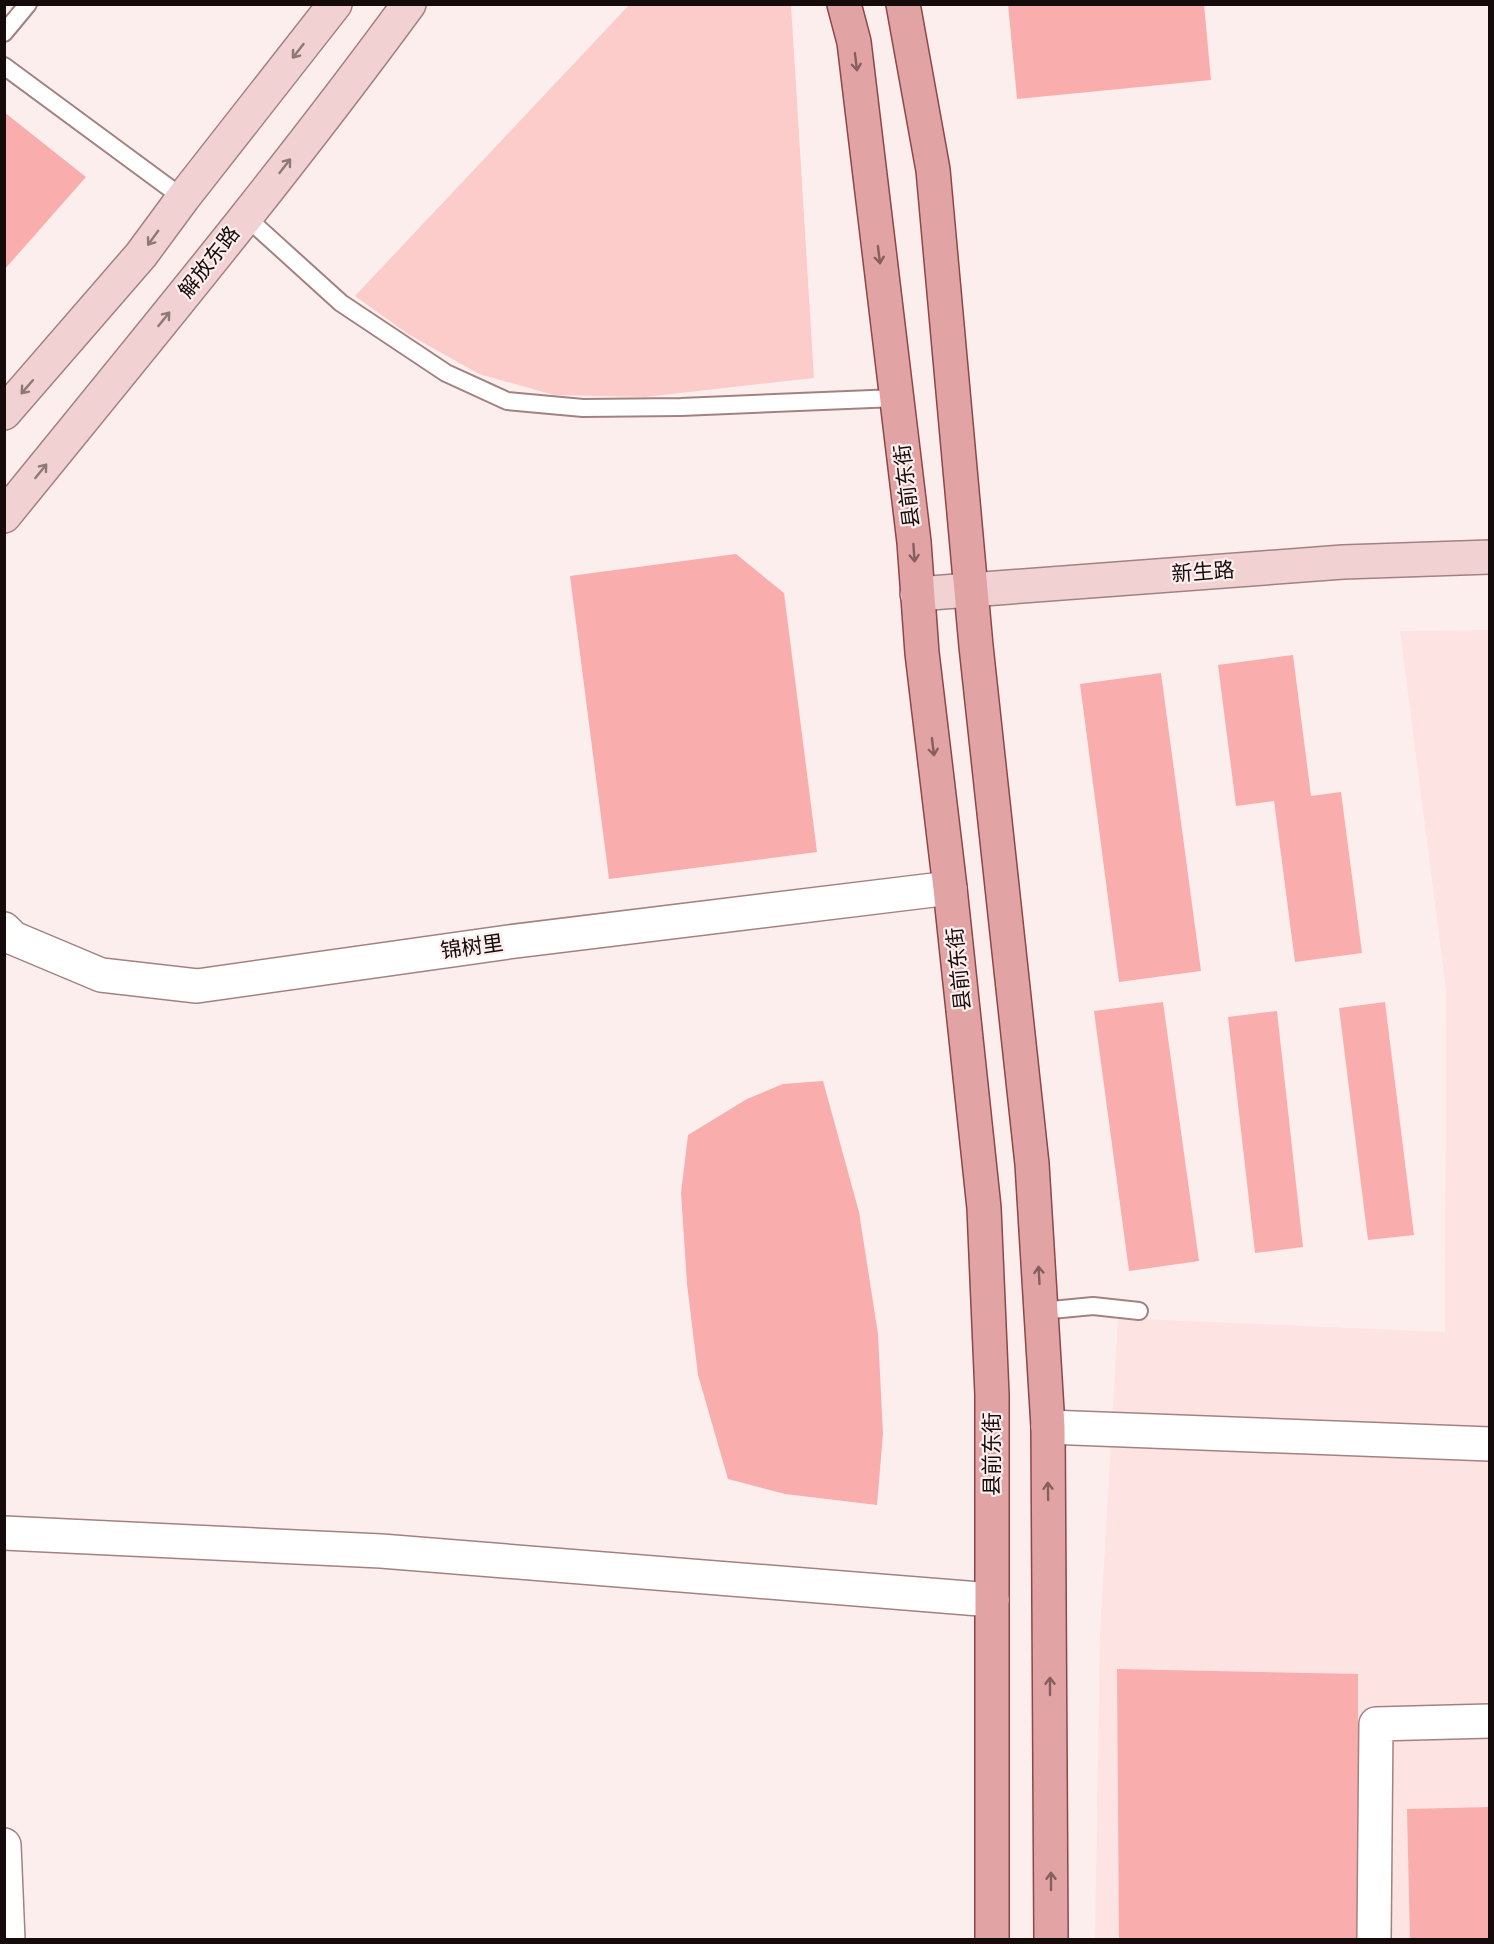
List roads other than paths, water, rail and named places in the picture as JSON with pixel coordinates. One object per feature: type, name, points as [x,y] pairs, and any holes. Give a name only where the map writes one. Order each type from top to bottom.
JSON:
[{"type":"main road","points":[[4,413],[141,255],[334,4]]},
{"type":"main road","name":"解放东路","points":[[4,516],[357,75],[409,4]]},
{"type":"main road","name":"县前东街","points":[[844,4],[854,42],[914,542],[922,654],[950,888],[984,1208],[992,1395],[992,1940]]},
{"type":"main road","points":[[903,4],[933,170],[971,590],[1032,1164],[1047,1427],[1051,1940]]},
{"type":"main road","name":"新生路","points":[[917,594],[1343,562],[1490,557]]},
{"type":"street","name":"锦树里","points":[[4,929],[13,938],[100,975],[198,987],[508,942],[950,888]]},
{"type":"street","points":[[1047,1427],[1490,1444]]},
{"type":"street","points":[[4,1533],[381,1551],[992,1600]]},
{"type":"street","points":[[1374,1940],[1376,1724],[1490,1721]]},
{"type":"street","points":[[4,1845],[8,1940]]},
{"type":"lane","points":[[4,33],[28,4]]},
{"type":"lane","points":[[4,66],[183,198]]},
{"type":"lane","points":[[245,216],[341,303],[446,373],[507,401],[583,408],[681,407],[896,398]]},
{"type":"lane","points":[[1041,1311],[1093,1306],[1139,1311]]}]
